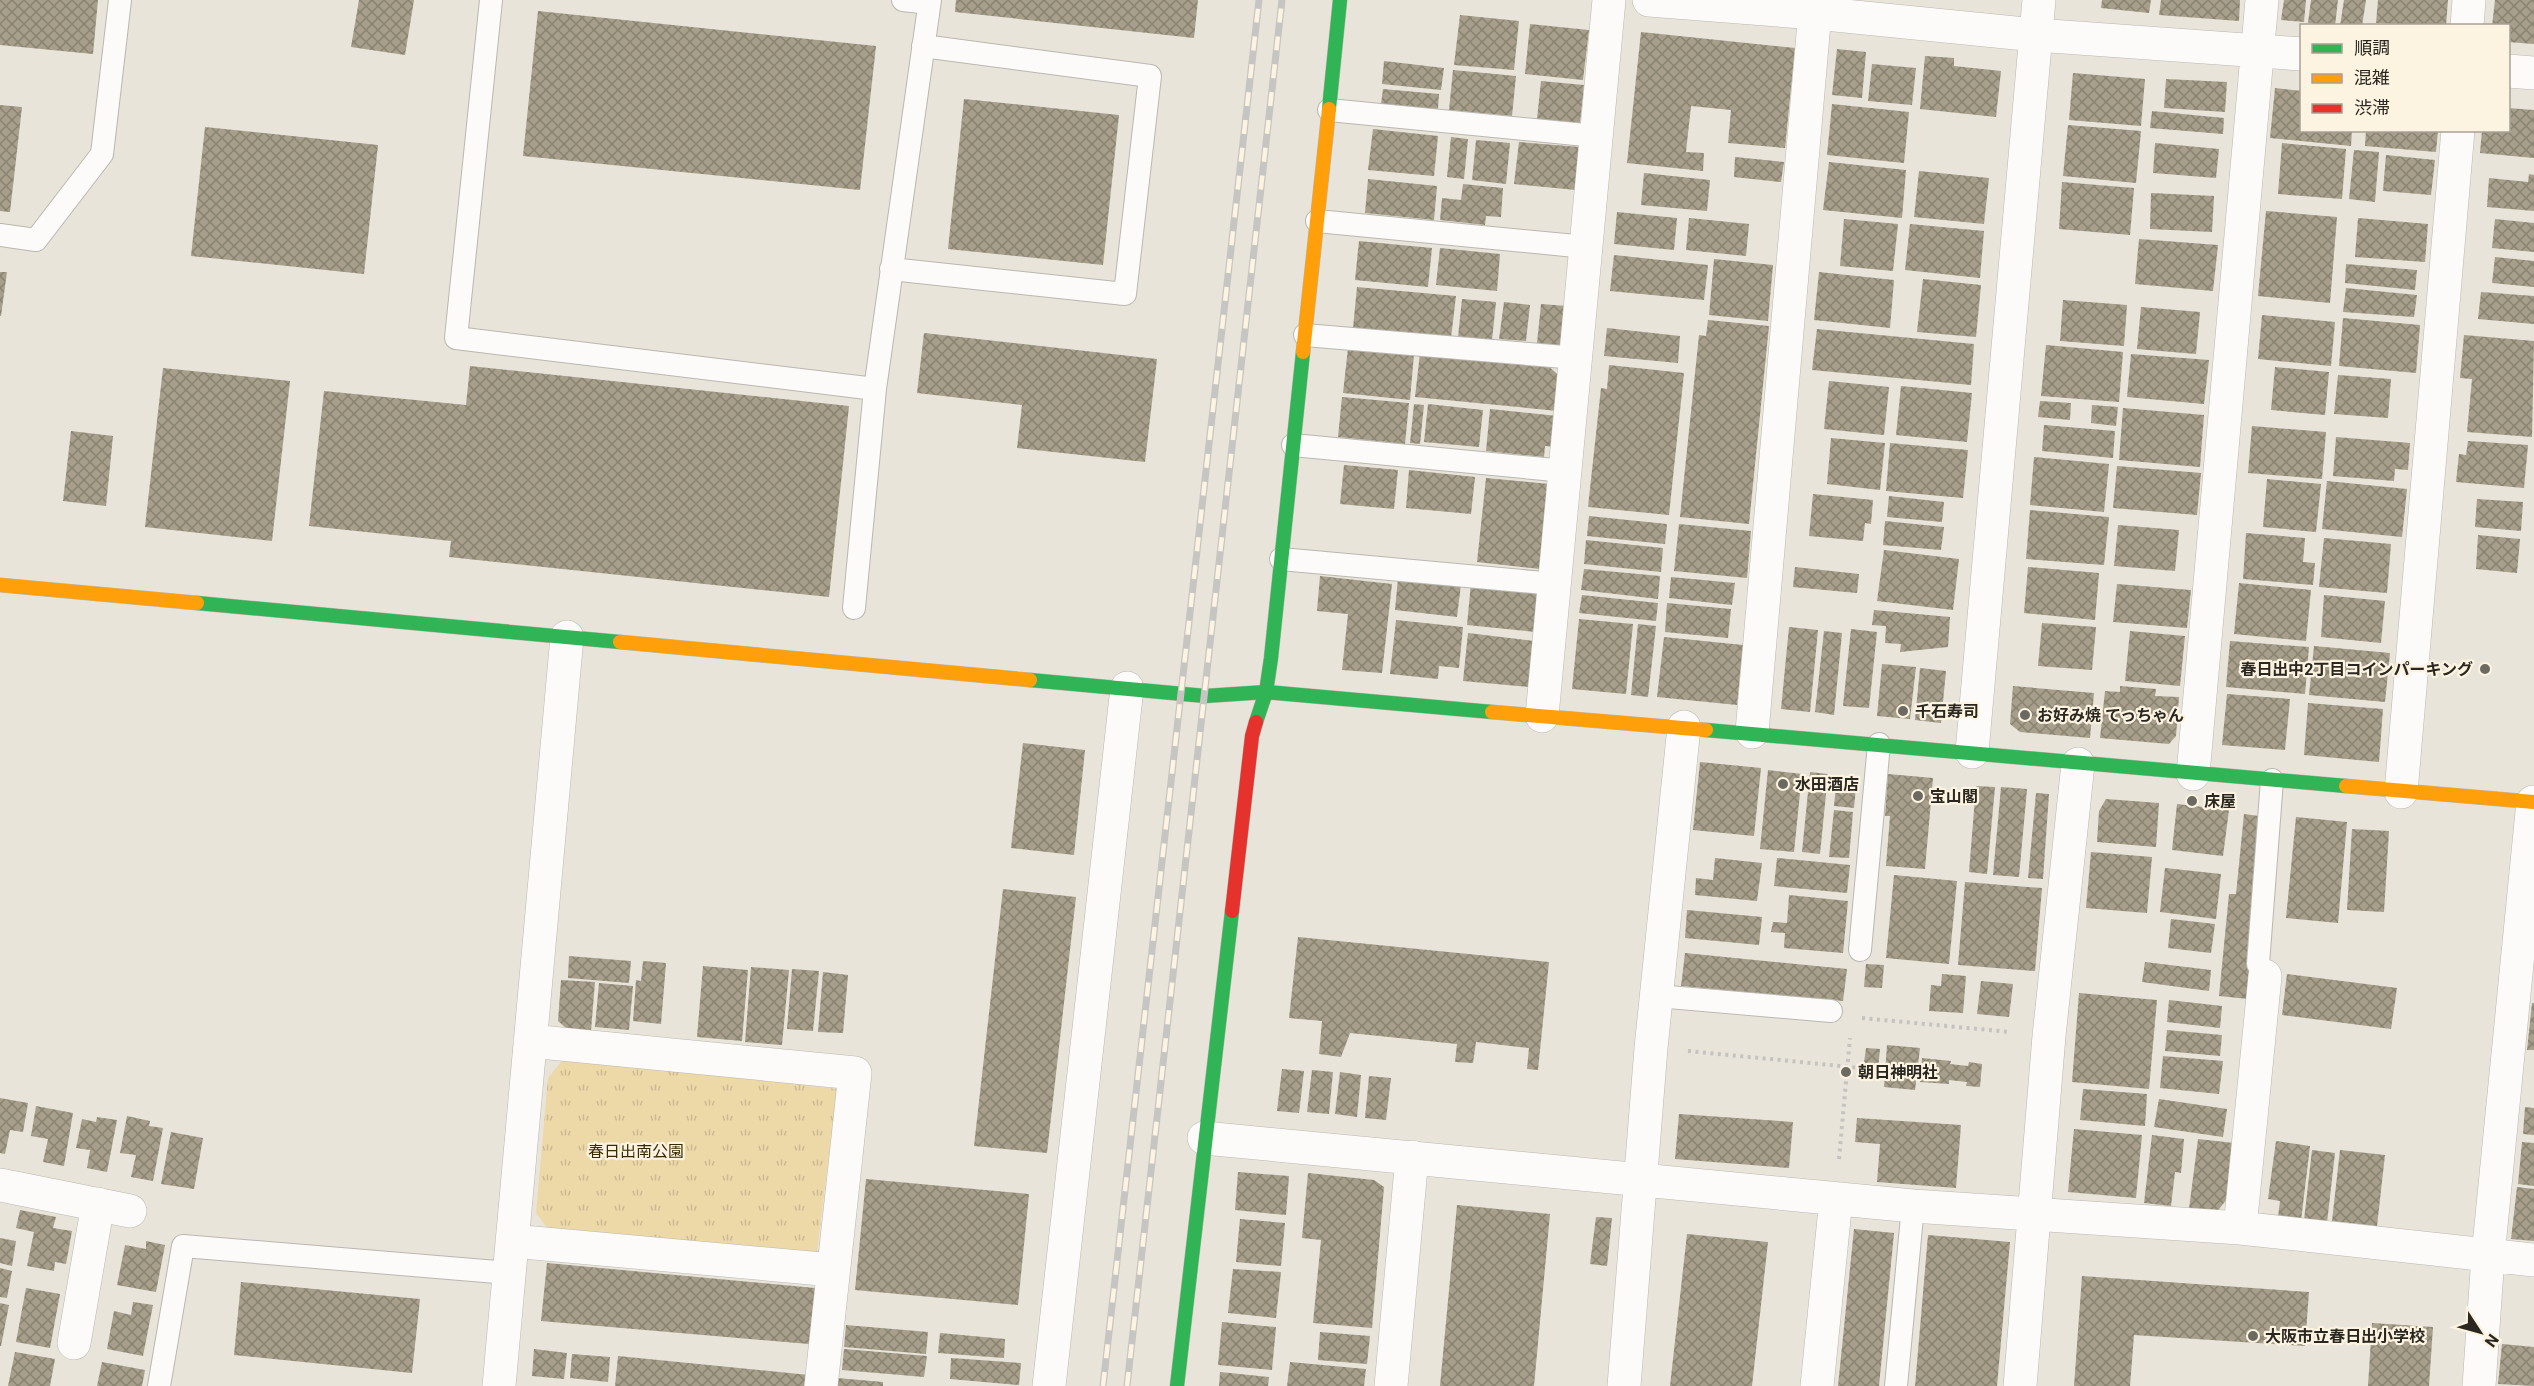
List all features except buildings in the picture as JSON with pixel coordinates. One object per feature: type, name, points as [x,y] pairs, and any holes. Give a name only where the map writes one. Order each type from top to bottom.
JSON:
[{"type":"street","points":[[1177,1386],[1252,736],[1266,692],[1341,0]]},
{"type":"street","points":[[1542,716],[1609,0]]},
{"type":"street","points":[[1649,0],[1816,6],[2036,35],[2300,54]]},
{"type":"street","points":[[1972,752],[2039,0]]},
{"type":"street","points":[[2193,774],[2262,0]]},
{"type":"street","points":[[2467,24],[2469,0]]},
{"type":"street","points":[[1752,732],[1816,6]]},
{"type":"street","points":[[2510,71],[2534,73]]},
{"type":"street","points":[[2401,792],[2458,132]]},
{"type":"street","points":[[0,585],[1204,696],[1266,692],[1752,732],[2078,764],[2533,802],[2488,1256],[2479,1386]]},
{"type":"street","points":[[499,1386],[567,637]]},
{"type":"street","points":[[1049,1386],[1127,688]]},
{"type":"street","points":[[1624,1386],[1651,1048],[1684,727]]},
{"type":"street","points":[[2020,1386],[2036,1215],[2049,1036],[2078,764]]},
{"type":"street","points":[[2240,1228],[2265,976]]},
{"type":"street","points":[[530,1041],[855,1073],[821,1386]]},
{"type":"street","points":[[1204,1138],[1913,1206],[2240,1228],[2534,1260]]},
{"type":"street","points":[[1392,1386],[1412,1157]]},
{"type":"street","points":[[0,1185],[130,1211]]},
{"type":"street","points":[[1817,1386],[1836,1198]]},
{"type":"street","points":[[74,1343],[98,1204]]},
{"type":"street","points":[[512,1241],[833,1270]]},
{"type":"lane","points":[[0,235],[36,240],[102,154],[120,0]]},
{"type":"lane","points":[[491,0],[456,338],[875,389]]},
{"type":"lane","points":[[854,608],[875,389],[929,2],[903,0]]},
{"type":"lane","points":[[891,269],[1125,294],[1150,76],[923,46]]},
{"type":"lane","points":[[1329,110],[1596,136]]},
{"type":"lane","points":[[1317,221],[1586,247]]},
{"type":"lane","points":[[1305,335],[1576,358]]},
{"type":"lane","points":[[1293,445],[1565,471]]},
{"type":"lane","points":[[1281,560],[1555,584]]},
{"type":"lane","points":[[1860,950],[1879,744]]},
{"type":"lane","points":[[2265,976],[2258,964],[2272,780]]},
{"type":"lane","points":[[1657,996],[1842,1014]]},
{"type":"lane","points":[[1896,1386],[1913,1206]]},
{"type":"lane","points":[[159,1386],[183,1246],[509,1273]]},
{"type":"path","points":[[1842,1014],[2049,1036]]},
{"type":"path","points":[[1836,1198],[1851,1027]]},
{"type":"path","points":[[1651,1048],[1861,1068]]},
{"type":"green space","name":"春日出南公園","points":[[565,1057],[837,1089],[817,1252],[548,1229],[536,1213],[548,1078]]},
{"type":"railway","points":[[1103,1386],[1259,0]]},
{"type":"railway","points":[[1127,1386],[1282,0]]},
{"type":"traffic: fast","points":[[1329,109],[1340,0]]},
{"type":"traffic: fast","points":[[1256,722],[1266,692],[1271,658],[1303,352]]},
{"type":"traffic: fast","points":[[197,603],[620,642]]},
{"type":"traffic: fast","points":[[1030,680],[1205,696],[1266,692],[1492,712]]},
{"type":"traffic: fast","points":[[1706,730],[2346,786]]},
{"type":"traffic: fast","points":[[1177,1386],[1232,911]]},
{"type":"traffic: slow","points":[[1303,352],[1329,109]]},
{"type":"traffic: slow","points":[[0,585],[197,603]]},
{"type":"traffic: slow","points":[[620,642],[1030,680]]},
{"type":"traffic: slow","points":[[1492,712],[1706,730]]},
{"type":"traffic: slow","points":[[2346,786],[2534,802]]},
{"type":"traffic: jam","points":[[1232,911],[1252,736],[1256,722]]},
{"type":"place","name":"春日出中2丁目コインパーキング","points":[[2485,669]]},
{"type":"place","name":"千石寿司","points":[[1903,711]]},
{"type":"place","name":"お好み焼 てっちゃん","points":[[2025,715]]},
{"type":"place","name":"水田酒店","points":[[1783,784]]},
{"type":"place","name":"宝山閣","points":[[1918,796]]},
{"type":"place","name":"床屋","points":[[2192,801]]},
{"type":"place","name":"朝日神明社","points":[[1846,1072]]},
{"type":"place","name":"大阪市立春日出小学校","points":[[2253,1336]]}]
